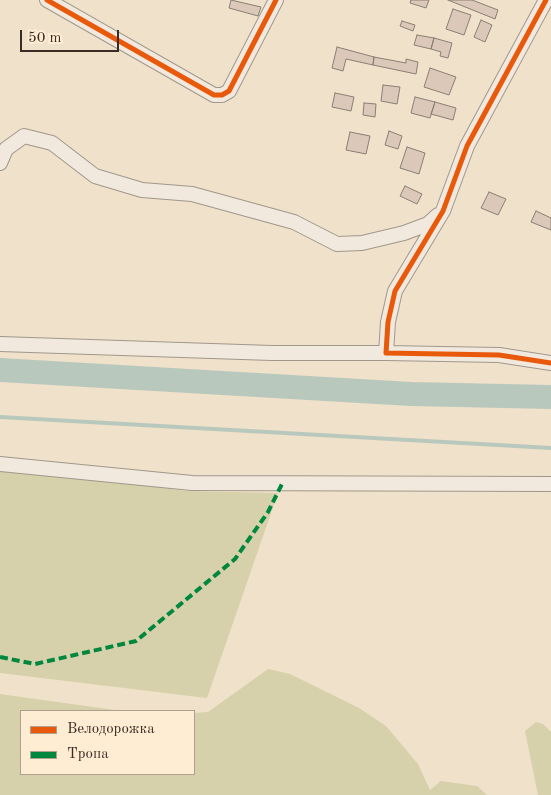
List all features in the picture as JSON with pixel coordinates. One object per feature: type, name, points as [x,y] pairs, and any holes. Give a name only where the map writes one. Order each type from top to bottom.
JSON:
[{"type":"street","points":[[47,0],[214,96],[222,96],[229,91],[276,0]]},
{"type":"street","points":[[386,353],[388,322],[395,291],[443,211],[467,146],[546,0]]},
{"type":"street","points":[[0,162],[6,149],[24,136],[52,143],[95,176],[142,190],[192,194],[294,222],[337,244],[362,243],[404,232],[428,224],[443,211]]},
{"type":"street","points":[[0,344],[272,353],[499,355],[551,363]]},
{"type":"street","points":[[0,464],[192,484],[551,484]]},
{"type":"shaded area","points":[[0,467],[186,491],[278,493],[207,698],[0,673]]},
{"type":"shaded area","points":[[268,669],[290,674],[359,708],[386,726],[418,764],[430,790],[441,781],[477,786],[487,795],[0,795],[0,694],[115,710],[20,710],[20,775],[195,775],[195,713],[208,712]]},
{"type":"shaded area","points":[[536,722],[543,724],[551,732],[551,795],[538,795],[525,731]]},
{"type":"building","points":[[231,0],[261,7],[258,16],[229,8]]},
{"type":"building","points":[[411,0],[429,0],[426,8],[410,3]]},
{"type":"building","points":[[448,0],[472,0],[498,10],[495,19]]},
{"type":"building","points":[[453,9],[471,15],[464,35],[446,29]]},
{"type":"building","points":[[481,20],[492,25],[485,42],[474,37]]},
{"type":"building","points":[[402,21],[415,25],[413,31],[400,26]]},
{"type":"building","points":[[417,35],[434,38],[431,49],[414,45]]},
{"type":"building","points":[[434,38],[452,43],[448,58],[440,56],[441,52],[431,49]]},
{"type":"building","points":[[337,47],[374,57],[373,65],[346,59],[343,71],[332,68]]},
{"type":"building","points":[[374,57],[406,63],[406,59],[418,62],[416,74],[373,65]]},
{"type":"building","points":[[430,68],[456,77],[449,95],[424,87]]},
{"type":"building","points":[[383,85],[400,87],[397,104],[381,101]]},
{"type":"building","points":[[335,93],[354,97],[351,111],[332,107]]},
{"type":"building","points":[[415,97],[435,102],[430,118],[411,113]]},
{"type":"building","points":[[435,102],[456,108],[453,120],[431,114]]},
{"type":"building","points":[[364,103],[376,104],[375,117],[363,115]]},
{"type":"building","points":[[389,131],[402,136],[398,149],[385,145]]},
{"type":"building","points":[[350,132],[370,136],[366,154],[346,150]]},
{"type":"building","points":[[407,147],[425,153],[419,174],[400,168]]},
{"type":"building","points":[[405,186],[422,194],[417,204],[400,196]]},
{"type":"building","points":[[489,192],[506,199],[498,215],[481,208]]},
{"type":"building","points":[[536,211],[551,218],[551,230],[531,222]]},
{"type":"waterway","points":[[0,370],[411,394],[551,397]]},
{"type":"waterway","points":[[0,417],[551,448]]},
{"type":"marked path","points":[[0,657],[35,664],[136,641],[235,559],[268,512],[282,484]]},
{"type":"cycle path","points":[[47,0],[214,95],[222,95],[229,91],[276,0]]},
{"type":"cycle path","points":[[546,0],[467,146],[443,211],[395,291],[388,322],[386,353],[499,355],[551,363]]}]
